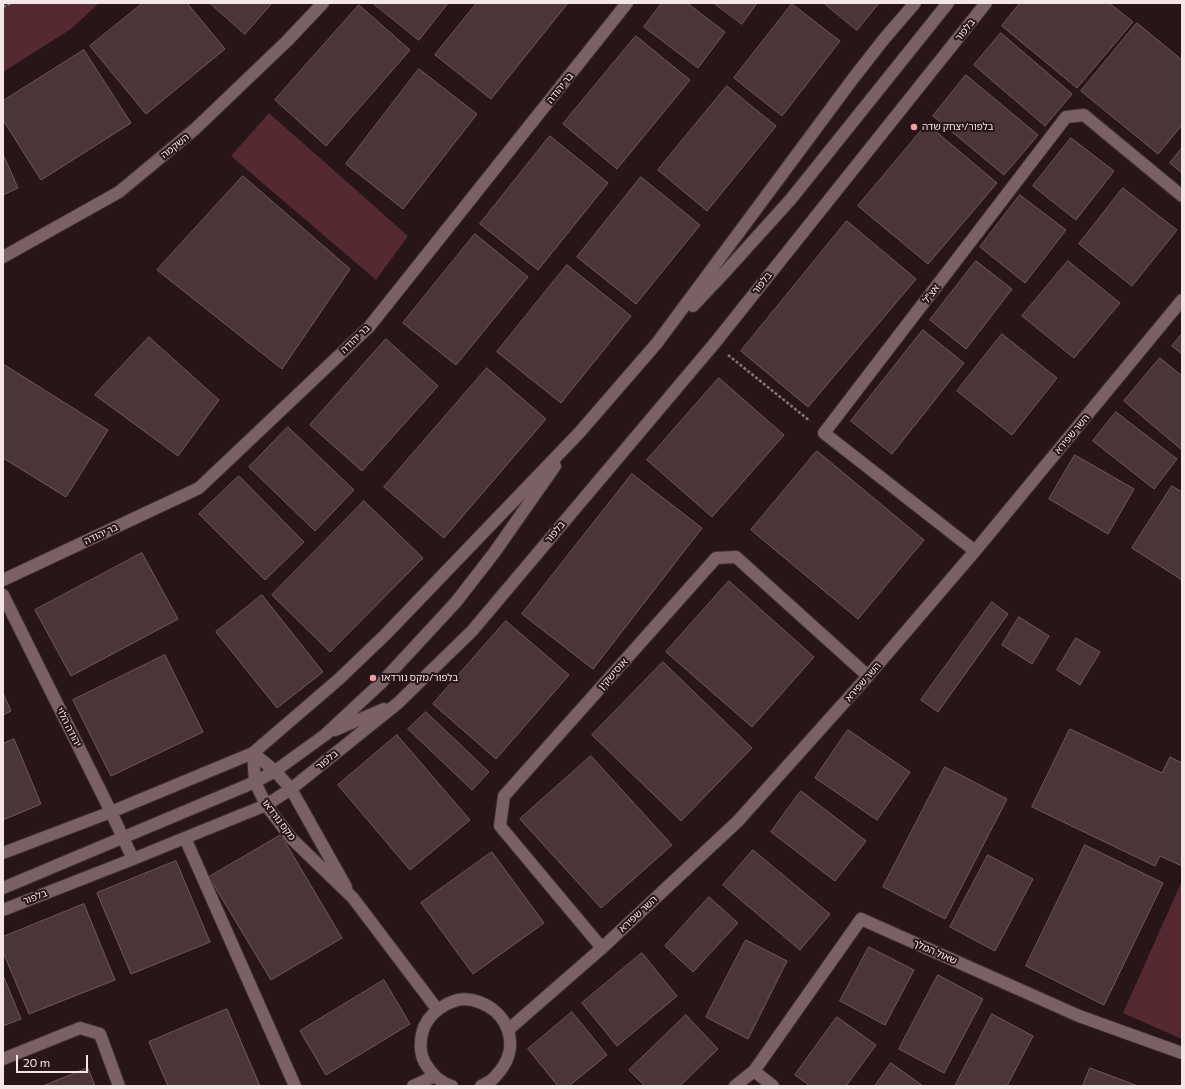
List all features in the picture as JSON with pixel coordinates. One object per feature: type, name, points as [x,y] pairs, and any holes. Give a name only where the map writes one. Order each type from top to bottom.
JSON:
[{"type":"street","name":"השקמה","points":[[3,257],[119,192],[195,129],[287,41],[323,3]]},
{"type":"street","name":"בר יהודה","points":[[3,580],[199,488],[369,327],[627,3]]},
{"type":"street","points":[[657,343],[852,80],[915,3]]},
{"type":"street","points":[[3,853],[111,812],[253,753],[339,679],[385,635],[578,433],[657,343],[726,271],[790,199],[948,3]]},
{"type":"street","name":"בלפור","points":[[3,910],[133,860],[266,805],[291,789],[398,703],[472,631],[714,344],[986,3]]},
{"type":"street","name":"אצ\"ל","points":[[824,433],[1066,117],[1084,115],[1182,196]]},
{"type":"street","name":"השר שפירא","points":[[508,1030],[602,948],[738,821],[868,676],[975,551],[1182,300]]},
{"type":"street","points":[[3,888],[255,782],[275,771],[325,735],[382,682],[456,602],[494,553],[578,433]]},
{"type":"street","points":[[824,433],[975,551]]},
{"type":"street","name":"אוסישקין","points":[[602,948],[500,826],[504,796],[716,558],[736,557],[868,676]]},
{"type":"street","name":"יהודה הלוי","points":[[3,595],[111,812],[133,860]]},
{"type":"street","points":[[325,735],[398,703]]},
{"type":"street","name":"מקס נורדאו","points":[[253,753],[275,771],[291,789],[353,898],[437,1009]]},
{"type":"street","name":"מקס נורדאו","points":[[253,753],[255,782],[266,805],[292,839],[353,898]]},
{"type":"street","points":[[184,838],[295,1086]]},
{"type":"street","name":"שאול המלך","points":[[754,1071],[861,919],[1079,1016],[1182,1053]]},
{"type":"street","points":[[452,1086],[435,1076],[424,1061],[421,1046],[421,1035],[427,1021],[437,1009],[455,1000],[471,999],[489,1006],[501,1016],[508,1030],[510,1048],[506,1063],[494,1078],[481,1086]]},
{"type":"street","points":[[3,1059],[80,1028],[100,1034],[120,1086]]},
{"type":"street","points":[[735,1086],[754,1071],[773,1086]]},
{"type":"street","points":[[413,1086],[435,1076]]},
{"type":"path","points":[[3,7],[11,3]]},
{"type":"path","points":[[714,344],[824,433]]},
{"type":"shaded area","points":[[3,3],[99,3],[71,29],[3,72]]},
{"type":"shaded area","points":[[269,113],[408,236],[376,280],[231,156]]},
{"type":"shaded area","points":[[1182,883],[1182,1039],[1123,1013]]},
{"type":"building","points":[[143,3],[187,3],[225,49],[146,114],[90,46]]},
{"type":"building","points":[[210,3],[272,3],[245,34]]},
{"type":"building","points":[[373,3],[448,3],[419,40]]},
{"type":"building","points":[[477,3],[568,3],[491,99],[435,55]]},
{"type":"building","points":[[662,3],[687,3],[725,32],[698,68],[644,27]]},
{"type":"building","points":[[714,3],[757,3],[742,24]]},
{"type":"building","points":[[824,3],[879,3],[857,30]]},
{"type":"building","points":[[1020,3],[1109,3],[1133,22],[1077,88],[1002,26]]},
{"type":"building","points":[[792,4],[840,41],[782,116],[734,78]]},
{"type":"building","points":[[359,5],[410,50],[326,146],[275,100]]},
{"type":"building","points":[[1137,23],[1182,60],[1182,125],[1158,154],[1081,91]]},
{"type":"building","points":[[1001,33],[1072,94],[1045,126],[974,65]]},
{"type":"building","points":[[636,36],[690,80],[617,169],[563,124]]},
{"type":"building","points":[[84,50],[131,123],[41,180],[3,120],[3,101]]},
{"type":"building","points":[[419,69],[477,114],[403,209],[346,164]]},
{"type":"building","points":[[966,75],[1038,135],[1004,175],[933,116]]},
{"type":"building","points":[[727,86],[776,126],[707,211],[658,170]]},
{"type":"building","points":[[927,124],[997,183],[928,264],[858,206]]},
{"type":"building","points":[[550,136],[608,183],[538,270],[480,224]]},
{"type":"building","points":[[1071,138],[1114,171],[1076,220],[1033,186]]},
{"type":"building","points":[[1182,148],[1182,173],[1170,163]]},
{"type":"building","points":[[3,154],[18,188],[3,195]]},
{"type":"building","points":[[243,176],[350,269],[282,369],[157,270]]},
{"type":"building","points":[[641,177],[700,225],[636,304],[577,257]]},
{"type":"building","points":[[1123,188],[1177,230],[1132,286],[1079,244]]},
{"type":"building","points":[[1020,195],[1066,230],[1025,283],[980,247]]},
{"type":"building","points":[[847,221],[916,279],[808,407],[741,351]]},
{"type":"building","points":[[475,234],[528,277],[456,365],[403,323]]},
{"type":"building","points":[[976,261],[1012,289],[966,349],[930,320]]},
{"type":"building","points":[[1068,261],[1120,303],[1074,358],[1022,316]]},
{"type":"building","points":[[567,265],[631,316],[561,403],[497,352]]},
{"type":"building","points":[[923,330],[964,363],[892,454],[851,421]]},
{"type":"building","points":[[1002,334],[1057,378],[1012,435],[957,391]]},
{"type":"building","points":[[1182,334],[1182,354],[1172,346]]},
{"type":"building","points":[[149,337],[219,400],[178,456],[95,395]]},
{"type":"building","points":[[386,339],[438,386],[362,471],[310,425]]},
{"type":"building","points":[[1160,358],[1182,376],[1182,450],[1124,401]]},
{"type":"building","points":[[3,364],[108,430],[66,497],[3,458]]},
{"type":"building","points":[[487,368],[546,419],[444,538],[384,487]]},
{"type":"building","points":[[719,378],[784,435],[712,517],[647,460]]},
{"type":"building","points":[[1116,412],[1177,459],[1154,489],[1093,441]]},
{"type":"building","points":[[288,427],[354,490],[315,531],[249,467]]},
{"type":"building","points":[[817,451],[924,540],[858,619],[751,530]]},
{"type":"building","points":[[1075,455],[1134,489],[1108,534],[1049,499]]},
{"type":"building","points":[[632,474],[702,528],[593,669],[522,614]]},
{"type":"building","points":[[239,476],[304,542],[265,580],[199,514]]},
{"type":"building","points":[[1172,486],[1182,492],[1182,580],[1132,548]]},
{"type":"building","points":[[364,501],[423,558],[330,652],[272,595]]},
{"type":"building","points":[[142,553],[178,619],[71,676],[35,610]]},
{"type":"building","points":[[729,581],[814,657],[752,727],[666,652]]},
{"type":"building","points":[[262,595],[323,672],[277,708],[216,632]]},
{"type":"building","points":[[992,602],[1008,614],[938,712],[921,700]]},
{"type":"building","points":[[1019,617],[1049,636],[1032,664],[1002,645]]},
{"type":"building","points":[[506,621],[569,675],[496,759],[433,704]]},
{"type":"building","points":[[1076,638],[1100,652],[1080,685],[1057,670]]},
{"type":"building","points":[[165,655],[203,732],[111,776],[73,700]]},
{"type":"building","points":[[663,662],[752,748],[681,821],[592,735]]},
{"type":"building","points":[[3,693],[11,711],[3,715]]},
{"type":"building","points":[[426,712],[489,772],[472,790],[408,729]]},
{"type":"building","points":[[1070,729],[1162,773],[1170,757],[1182,763],[1182,866],[1160,856],[1155,866],[1032,807]]},
{"type":"building","points":[[848,730],[910,772],[877,820],[815,778]]},
{"type":"building","points":[[397,735],[470,820],[410,870],[338,785]]},
{"type":"building","points":[[14,739],[41,804],[3,820],[3,744]]},
{"type":"building","points":[[591,756],[672,845],[601,908],[520,819]]},
{"type":"building","points":[[945,767],[1007,799],[945,919],[883,887]]},
{"type":"building","points":[[801,791],[866,841],[835,881],[771,832]]},
{"type":"building","points":[[281,835],[342,938],[271,980],[209,877]]},
{"type":"building","points":[[1085,845],[1163,883],[1104,1005],[1026,966]]},
{"type":"building","points":[[753,850],[830,914],[800,950],[723,885]]},
{"type":"building","points":[[492,852],[544,923],[473,974],[421,903]]},
{"type":"building","points":[[988,855],[1033,879],[995,951],[950,927]]},
{"type":"building","points":[[176,861],[210,942],[131,974],[97,893]]},
{"type":"building","points":[[709,897],[738,923],[693,972],[665,946]]},
{"type":"building","points":[[84,904],[115,980],[29,1014],[3,952],[3,937]]},
{"type":"building","points":[[746,940],[787,961],[748,1039],[706,1017]]},
{"type":"building","points":[[869,947],[914,970],[885,1025],[840,1001]]},
{"type":"building","points":[[642,953],[677,996],[617,1046],[582,1003]]},
{"type":"building","points":[[3,975],[21,1019],[3,1026]]},
{"type":"building","points":[[938,975],[983,999],[944,1073],[899,1049]]},
{"type":"building","points":[[384,980],[410,1024],[326,1075],[300,1031]]},
{"type":"building","points":[[227,1009],[260,1086],[168,1086],[149,1042]]},
{"type":"building","points":[[572,1012],[607,1055],[569,1086],[558,1086],[528,1049]]},
{"type":"building","points":[[992,1014],[1033,1036],[1007,1086],[955,1086]]},
{"type":"building","points":[[686,1015],[718,1049],[680,1086],[645,1086],[629,1070]]},
{"type":"building","points":[[837,1017],[876,1045],[846,1086],[810,1086],[795,1075]]},
{"type":"building","points":[[891,1063],[923,1086],[875,1086]]},
{"type":"building","points":[[88,1068],[95,1086],[43,1086]]},
{"type":"building","points":[[1090,1068],[1138,1086],[1083,1086]]},
{"type":"place","name":"בלפור/יצחק שדה","points":[[914,127]]},
{"type":"place","name":"בלפור/מקס נורדאו","points":[[373,678]]}]
